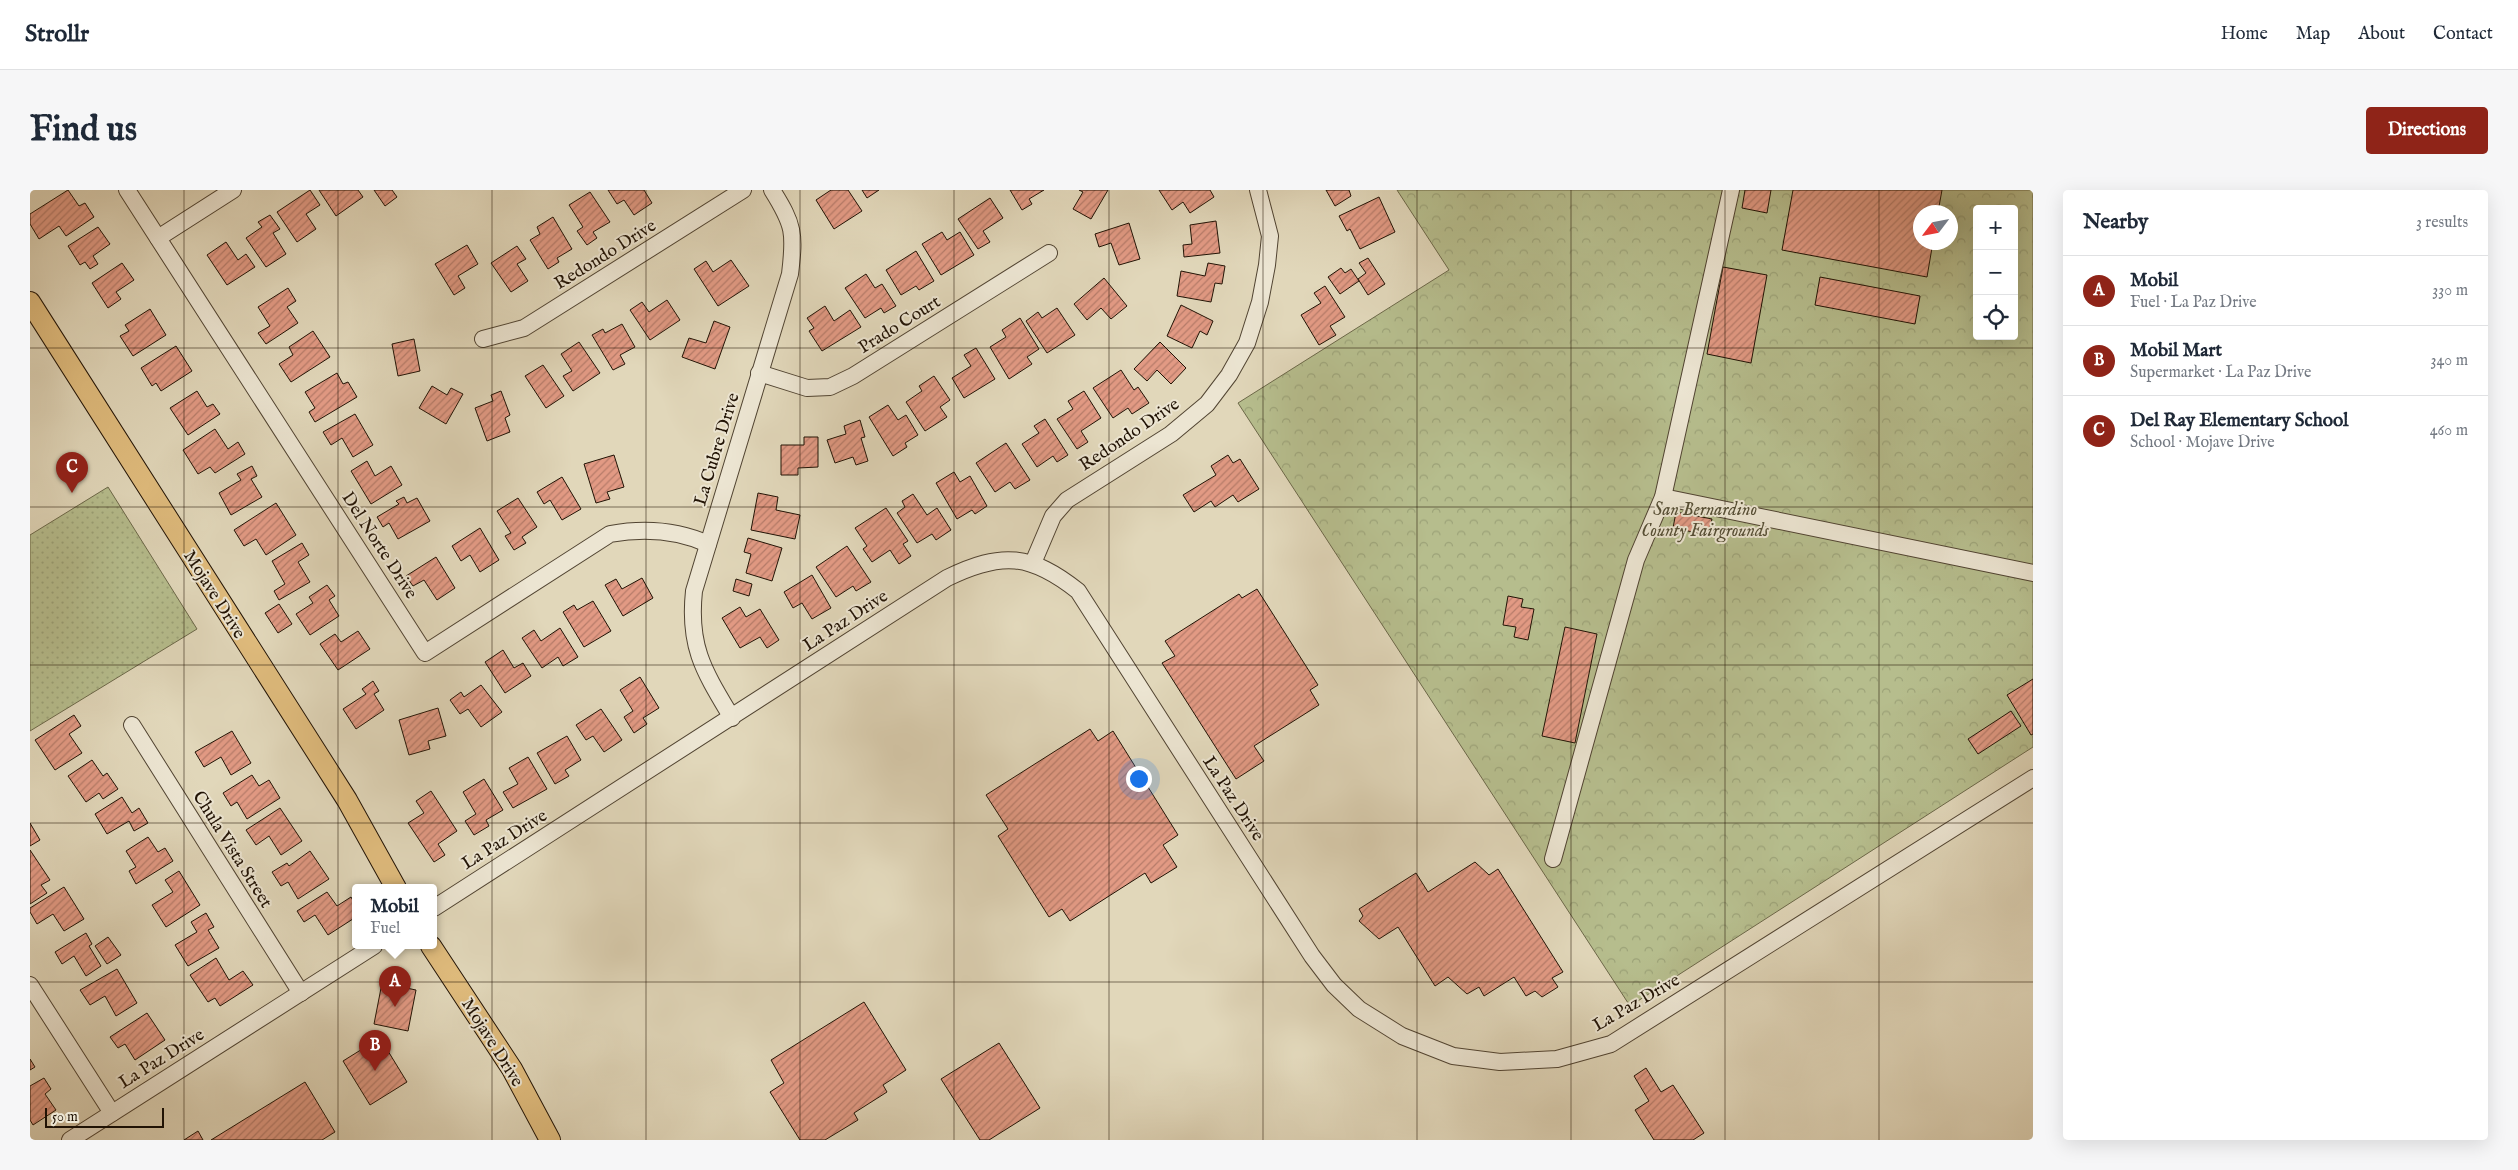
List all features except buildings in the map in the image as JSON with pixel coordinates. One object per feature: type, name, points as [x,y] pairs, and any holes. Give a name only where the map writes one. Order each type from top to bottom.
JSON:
[{"type":"main road","name":"Mojave Drive","points":[[30,302],[347,800],[394,884]]},
{"type":"main road","name":"Mojave Drive","points":[[433,949],[512,1069],[550,1140]]},
{"type":"street","name":"Del Norte Drive","points":[[128,190],[425,653],[610,534],[629,530],[656,530],[692,537],[708,544]]},
{"type":"street","points":[[158,238],[233,190]]},
{"type":"street","name":"Redondo Drive","points":[[483,339],[524,328],[743,190]]},
{"type":"street","name":"La Cubre Drive","points":[[732,718],[699,659],[692,615],[694,590],[790,274],[794,241],[788,215],[772,190]]},
{"type":"street","name":"Redondo Drive","points":[[1033,563],[1053,516],[1067,500],[1171,434],[1207,404],[1229,374],[1246,343],[1260,302],[1268,265],[1270,236],[1258,190]]},
{"type":"street","points":[[1553,859],[1636,560],[1663,497],[1731,190]]},
{"type":"street","name":"Prado Court","points":[[759,373],[807,388],[830,387],[853,376],[1049,253]]},
{"type":"street","points":[[1663,497],[2033,573]]},
{"type":"street","name":"La Paz Drive","points":[[437,906],[947,578],[974,564],[1002,560],[1033,563],[1058,575],[1078,591],[1312,956],[1334,985],[1359,1009],[1402,1036],[1453,1056],[1500,1062],[1556,1058],[1611,1044],[2033,778]]},
{"type":"street","name":"Chula Vista Street","points":[[132,725],[301,993]]},
{"type":"street","name":"La Paz Drive","points":[[70,1140],[369,949]]},
{"type":"street","points":[[30,985],[112,1113]]},
{"type":"green space","name":"San Bernardino County Fairgrounds","points":[[1397,190],[2033,190],[2033,747],[1630,1006],[1238,403],[1449,270]]},
{"type":"green space","points":[[108,487],[197,629],[30,731],[30,535]]},
{"type":"place","name":"Del Ray Elementary School","points":[[72,493]]},
{"type":"place","name":"Mobil","points":[[395,1007]]},
{"type":"place","name":"Mobil Mart","points":[[375,1071]]}]
